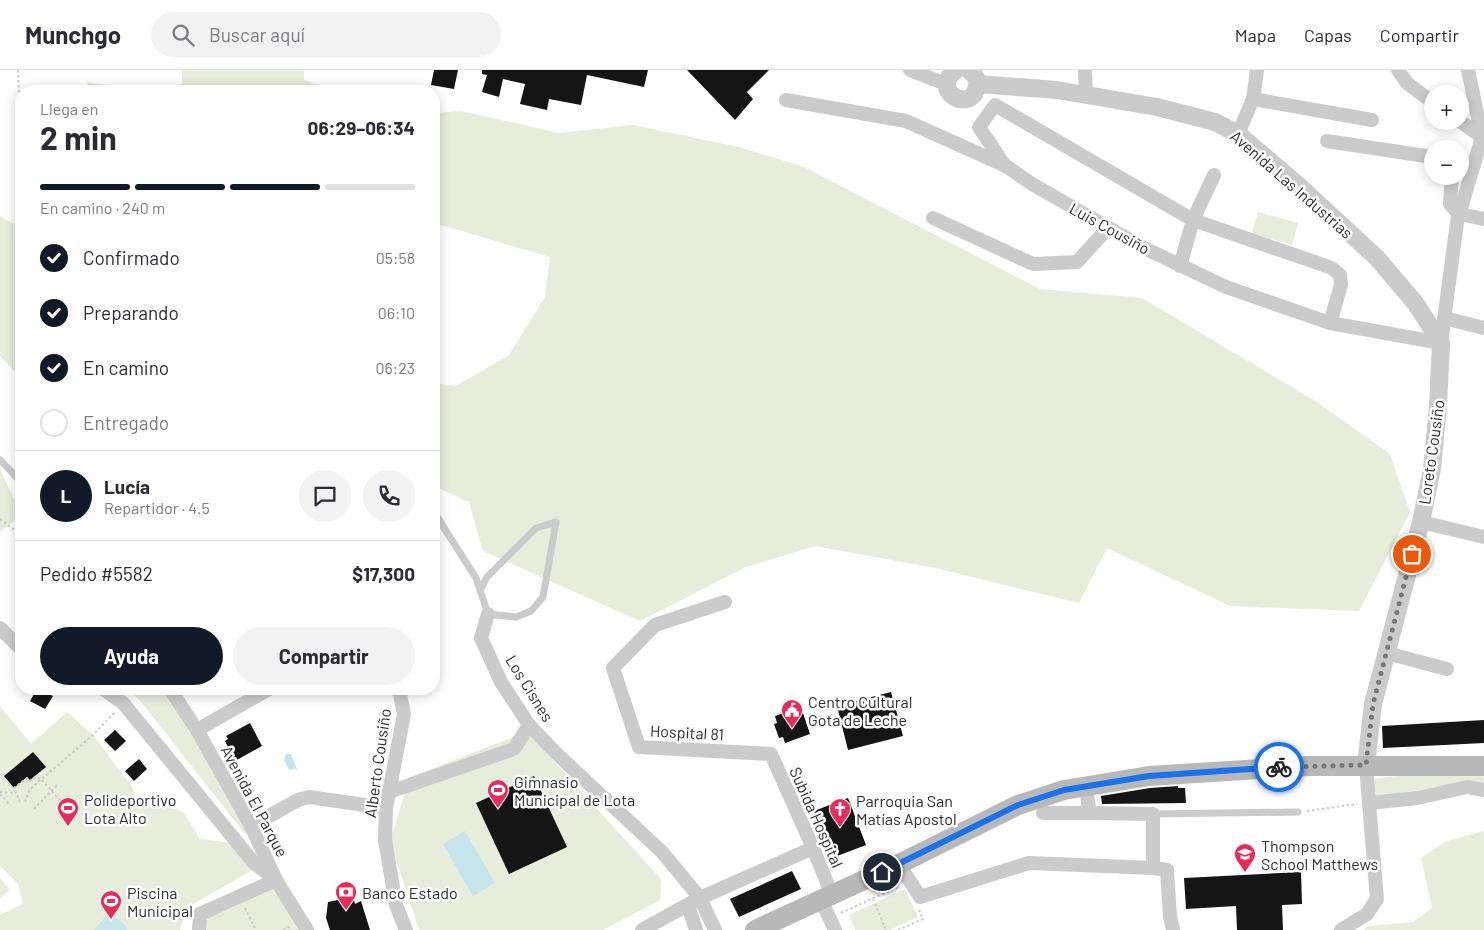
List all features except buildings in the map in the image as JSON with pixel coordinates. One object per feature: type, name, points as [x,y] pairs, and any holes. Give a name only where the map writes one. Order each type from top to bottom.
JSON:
[{"type":"main road","points":[[1416,765],[1451,756],[1484,753]]},
{"type":"main road","points":[[755,930],[899,864],[1018,805],[1049,794],[1084,785],[1188,773],[1309,766],[1484,766]]},
{"type":"street","points":[[910,70],[951,77],[949,94],[957,100],[967,100],[975,94],[973,77]]},
{"type":"street","points":[[1085,70],[1086,96]]},
{"type":"street","points":[[1238,134],[1253,99],[1257,70]]},
{"type":"street","points":[[1398,70],[1407,83],[1424,96]]},
{"type":"street","name":"Loreto Cousiño","points":[[1366,765],[1373,704],[1420,522],[1435,439],[1441,343],[1449,269],[1459,214],[1483,134],[1468,70]]},
{"type":"street","name":"Avenida Las Industrias","points":[[973,77],[1186,113],[1215,122],[1238,134],[1377,258],[1416,304],[1441,343]]},
{"type":"street","points":[[1253,99],[1372,120]]},
{"type":"street","name":"Luis Cousiño","points":[[786,100],[906,121],[1006,166],[1108,228],[1180,266],[1226,287],[1330,323],[1441,343]]},
{"type":"street","points":[[1006,166],[979,126],[995,105],[1193,220],[1332,268],[1340,274],[1341,285],[1330,323]]},
{"type":"street","points":[[1469,126],[1483,134]]},
{"type":"street","points":[[1327,141],[1424,156]]},
{"type":"street","points":[[1180,266],[1193,220],[1214,175]]},
{"type":"street","points":[[1451,185],[1450,204],[1459,214],[1484,219]]},
{"type":"street","points":[[933,218],[1034,264],[1077,262],[1108,228]]},
{"type":"street","points":[[1444,318],[1484,328]]},
{"type":"street","points":[[1420,522],[1484,537]]},
{"type":"street","name":"Hospital 81","points":[[725,602],[655,625],[613,668],[639,747],[770,754]]},
{"type":"street","name":"Los Cisnes","points":[[488,614],[481,638],[501,682],[529,726],[662,852],[694,902]]},
{"type":"street","points":[[0,628],[15,643]]},
{"type":"street","points":[[1386,653],[1447,669]]},
{"type":"street","points":[[111,695],[123,704],[254,863],[276,880],[200,914],[199,930]]},
{"type":"street","name":"Avenida El Parque","points":[[174,695],[197,730],[251,826],[276,880],[307,930]]},
{"type":"street","points":[[197,730],[258,695]]},
{"type":"street","name":"Alberto Cousiño","points":[[400,695],[404,714],[386,808],[385,840],[396,905],[406,930]]},
{"type":"street","points":[[389,792],[514,749],[529,726]]},
{"type":"street","name":"Subida Hospital","points":[[770,754],[813,848],[833,924]]},
{"type":"street","points":[[1341,930],[1367,914],[1378,898],[1366,765]]},
{"type":"street","points":[[1084,785],[1090,813]]},
{"type":"street","points":[[1369,803],[1417,798],[1467,787],[1484,790]]},
{"type":"street","points":[[251,826],[298,800],[309,797],[386,808]]},
{"type":"street","points":[[1043,813],[1153,814],[1153,868]]},
{"type":"street","points":[[642,930],[694,902],[813,848]]},
{"type":"street","points":[[899,864],[920,897],[1029,863],[1167,870],[1170,916],[1173,930]]},
{"type":"street","points":[[694,902],[696,930]]},
{"type":"street","points":[[694,902],[715,930]]},
{"type":"lane","points":[[0,460],[15,476]]},
{"type":"lane","points":[[440,521],[476,578],[480,591],[488,614],[516,617],[531,611],[543,597],[556,522],[536,528],[487,577],[480,591]]},
{"type":"lane","points":[[1153,814],[1298,812]]},
{"type":"path","points":[[18,70],[19,85]]},
{"type":"path","points":[[0,519],[15,530]]},
{"type":"path","points":[[25,802],[30,789],[93,735],[123,704]]},
{"type":"path","points":[[20,802],[14,788],[27,778],[30,782],[35,777],[41,779],[50,792],[67,808],[78,806]]},
{"type":"path","points":[[34,809],[58,784]]},
{"type":"path","points":[[0,793],[16,793]]},
{"type":"path","points":[[0,793],[10,805]]},
{"type":"path","points":[[1298,812],[1369,803]]},
{"type":"path","points":[[833,924],[873,899],[898,887]]},
{"type":"path","points":[[239,896],[256,930]]},
{"type":"path","points":[[898,930],[923,919],[914,900],[920,897]]},
{"type":"path","points":[[873,899],[886,930]]},
{"type":"green space","points":[[182,70],[304,70],[304,80],[320,85],[182,85]]},
{"type":"green space","points":[[86,82],[108,85],[88,85]]},
{"type":"green space","points":[[461,111],[559,133],[633,125],[734,146],[802,166],[1040,289],[1142,298],[1317,402],[1390,454],[1410,512],[1359,611],[1230,606],[1107,548],[1079,603],[935,568],[815,546],[746,567],[640,621],[483,551],[469,502],[440,489],[440,385],[456,386],[509,355],[545,297],[550,257],[440,225],[440,113]]},
{"type":"green space","points":[[1258,212],[1298,223],[1292,245],[1252,233]]},
{"type":"green space","points":[[0,216],[15,225],[15,372],[0,356]]},
{"type":"green space","points":[[0,469],[15,502],[15,520],[0,532]]},
{"type":"green space","points":[[134,695],[168,695],[249,833],[245,834],[138,698]]},
{"type":"green space","name":"Polideportivo Lota Alto","points":[[0,706],[31,744],[67,712],[93,735],[133,788],[134,796],[158,801],[184,813],[200,839],[233,843],[256,868],[188,907],[180,930],[0,930],[0,915],[23,904],[18,884],[0,866]]},
{"type":"green space","name":"Gimnasio Municipal de Lota","points":[[527,732],[661,879],[660,900],[603,930],[419,930],[390,841],[410,777]]},
{"type":"green space","points":[[1447,770],[1484,777],[1484,786],[1453,784],[1376,797],[1372,779]]},
{"type":"green space","points":[[1484,831],[1484,930],[1364,930],[1368,926],[1413,922],[1432,908],[1421,858],[1444,842]]},
{"type":"green space","points":[[0,878],[10,890],[0,898]]},
{"type":"green space","points":[[269,887],[278,892],[303,930],[206,930],[204,927],[208,916]]},
{"type":"green space","points":[[905,889],[918,917],[890,930],[855,930],[849,915]]},
{"type":"water","points":[[286,754],[291,754],[297,769],[289,770],[284,760]]},
{"type":"water","points":[[465,831],[495,883],[473,896],[443,844]]},
{"type":"water","name":"Piscina Municipal","points":[[110,912],[128,928],[126,930],[94,930]]},
{"type":"way so far","points":[[1279,767],[1332,764],[1366,765],[1373,704],[1412,554]]},
{"type":"place","name":"Centro Cultural Gota de Leche","points":[[792,729]]},
{"type":"place","name":"Gimnasio Municipal de Lota","points":[[498,809]]},
{"type":"place","name":"Polideportivo Lota Alto","points":[[68,827]]},
{"type":"place","name":"Parroquia San Matías Apostol","points":[[840,828]]},
{"type":"place","name":"Thompson School Matthews","points":[[1245,873]]},
{"type":"place","name":"Banco Estado","points":[[346,911]]},
{"type":"place","name":"Piscina Municipal","points":[[111,920]]},
{"type":"route","points":[[882,872],[1018,805],[1041,796],[1084,785],[1149,776],[1279,767]]}]
